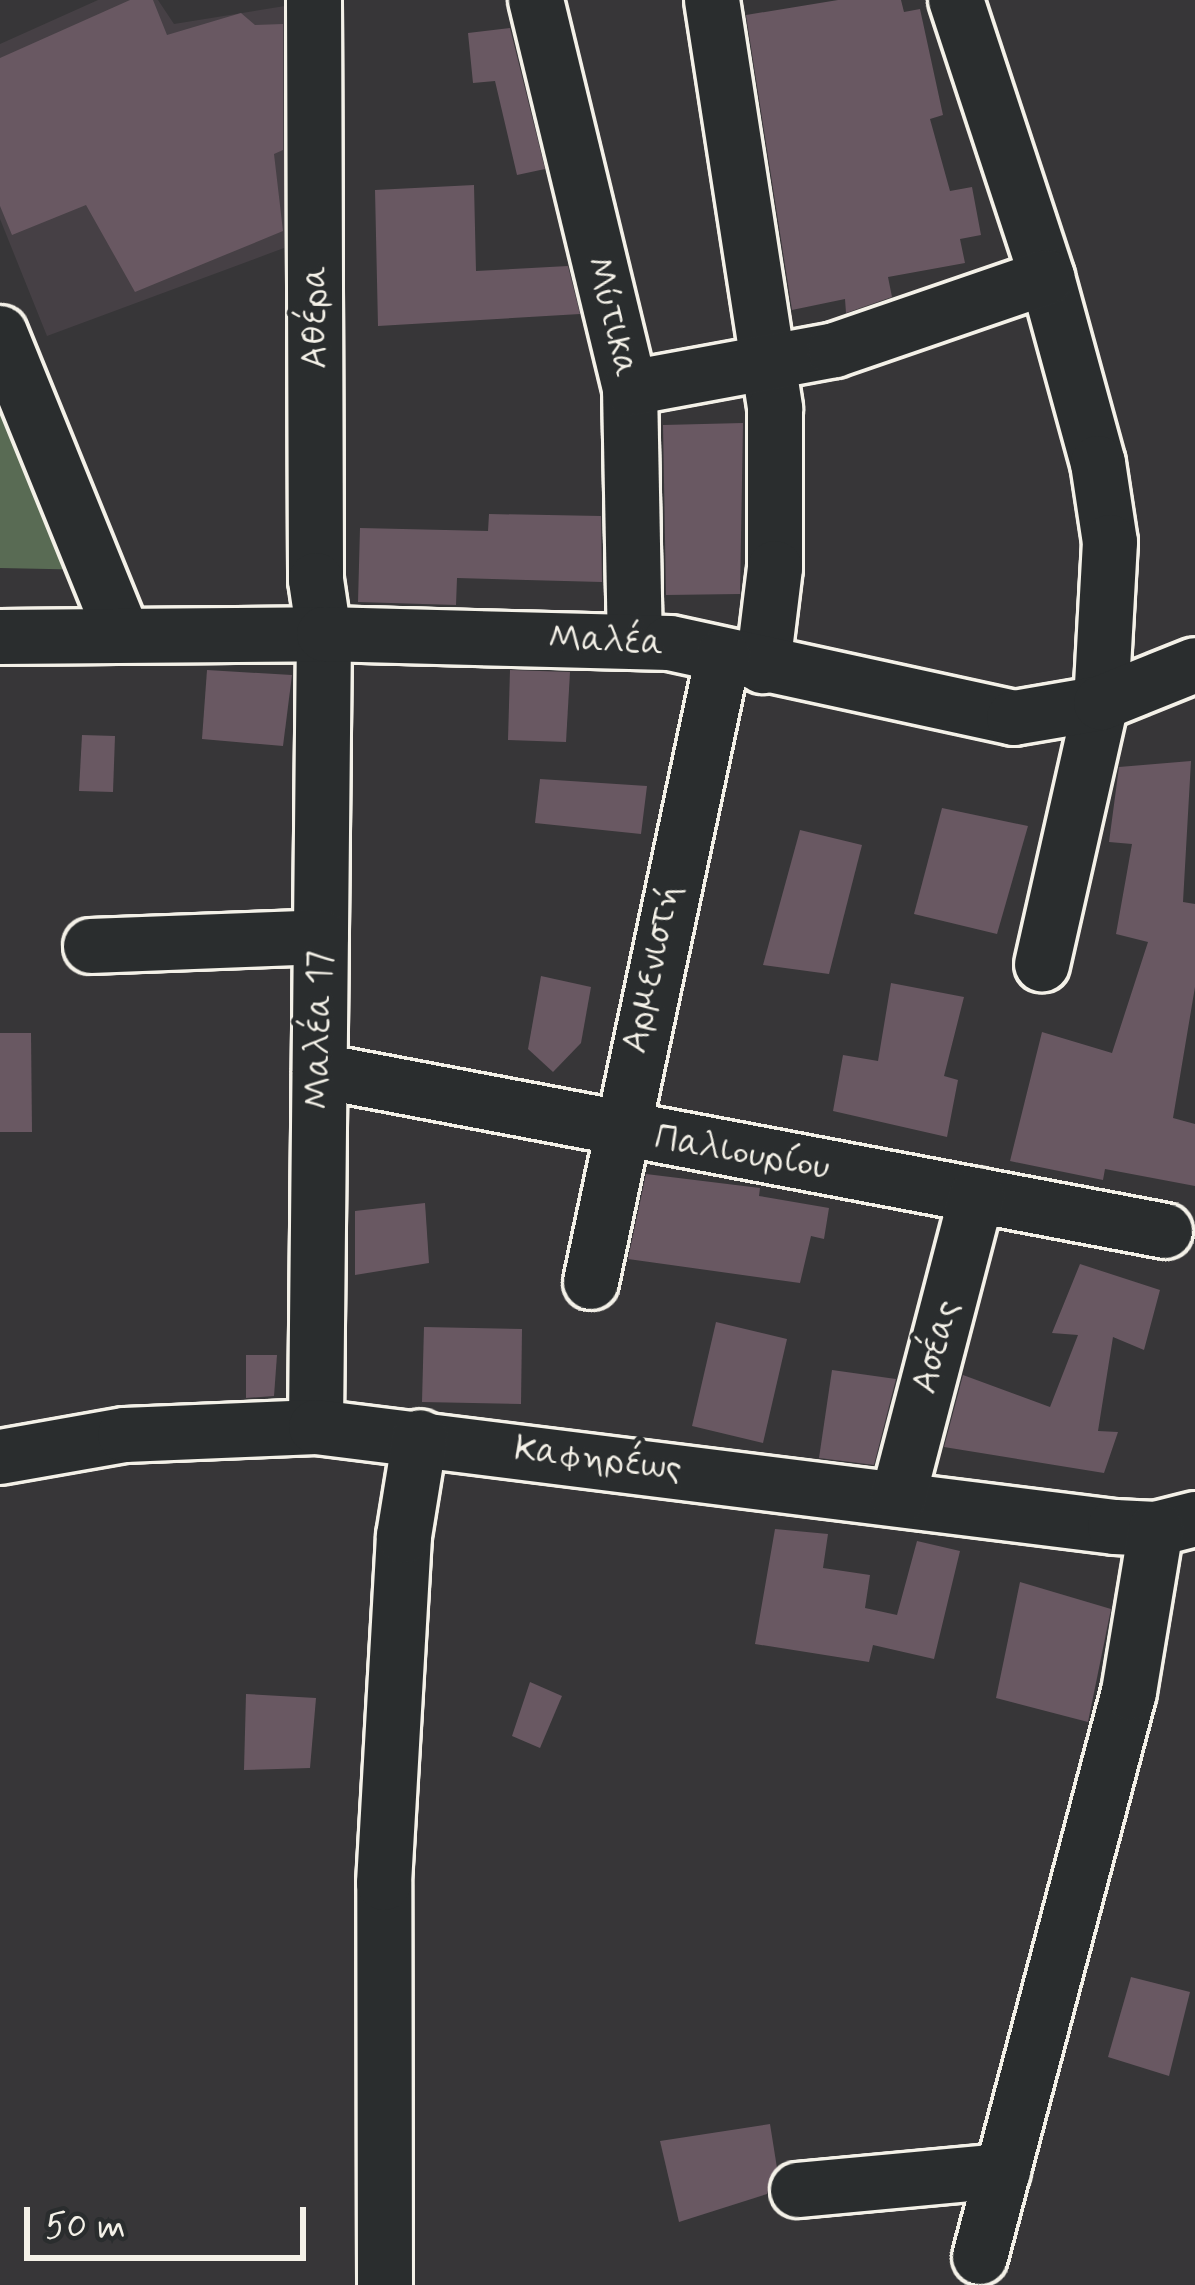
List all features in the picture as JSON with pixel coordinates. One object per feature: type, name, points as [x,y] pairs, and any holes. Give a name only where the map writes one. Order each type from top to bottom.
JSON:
[{"type":"street","name":"Αθέρα","points":[[314,0],[316,580],[324,634]]},
{"type":"street","name":"Μύτικα","points":[[536,0],[630,388],[635,641]]},
{"type":"street","name":"Αρμενιστή","points":[[591,1282],[619,1132],[777,514],[770,366],[712,0]]},
{"type":"street","points":[[956,0],[1047,277],[1098,464],[1110,542],[1101,703],[1042,964]]},
{"type":"street","points":[[630,388],[770,366],[1047,277]]},
{"type":"street","points":[[0,333],[122,634]]},
{"type":"street","name":"Μαλέα","points":[[0,637],[324,634],[635,641],[1014,718],[1101,703],[1195,665]]},
{"type":"street","name":"Μαλέα 17","points":[[316,1427],[324,634]]},
{"type":"street","points":[[91,946],[321,937]]},
{"type":"street","name":"Παλιουρίου","points":[[320,1071],[619,1132],[1165,1231]]},
{"type":"street","name":"Ασέας","points":[[898,1498],[977,1195]]},
{"type":"street","name":"Καφηρέως","points":[[0,1457],[124,1435],[316,1427],[898,1498],[1176,1524]]},
{"type":"street","points":[[385,2285],[386,1860],[404,1537],[420,1437]]},
{"type":"street","points":[[980,2258],[1176,1524]]},
{"type":"street","points":[[798,2190],[1003,2171]]},
{"type":"shaded area","points":[[98,0],[158,0],[174,24],[291,5],[284,248],[47,336],[0,219],[0,44]]},
{"type":"green space","points":[[0,320],[97,570],[0,568]]},
{"type":"building","points":[[130,0],[153,0],[167,35],[241,13],[255,25],[283,24],[283,150],[274,154],[283,231],[135,292],[86,205],[12,235],[0,206],[0,58]]},
{"type":"building","points":[[838,0],[901,0],[904,12],[920,9],[943,115],[930,119],[950,191],[972,187],[981,235],[960,239],[965,263],[888,277],[892,297],[846,313],[845,299],[792,310],[746,15]]},
{"type":"building","points":[[510,28],[545,169],[517,175],[495,81],[473,83],[468,33]]},
{"type":"building","points":[[474,185],[476,271],[568,266],[580,314],[378,326],[375,190]]},
{"type":"building","points":[[743,423],[740,594],[666,595],[663,425]]},
{"type":"building","points":[[489,514],[601,516],[602,582],[457,578],[456,605],[358,602],[360,528],[488,531]]},
{"type":"building","points":[[207,670],[292,675],[283,746],[202,739]]},
{"type":"building","points":[[510,670],[570,672],[566,742],[508,740]]},
{"type":"building","points":[[82,735],[115,736],[113,792],[79,791]]},
{"type":"building","points":[[1191,761],[1183,902],[1195,904],[1195,987],[1173,1118],[1195,1124],[1195,1186],[1105,1169],[1103,1180],[1010,1161],[1042,1032],[1112,1053],[1148,942],[1116,934],[1132,844],[1109,842],[1119,767]]},
{"type":"building","points":[[540,779],[647,786],[641,834],[535,823]]},
{"type":"building","points":[[942,808],[1028,826],[997,934],[914,914]]},
{"type":"building","points":[[800,830],[862,845],[829,974],[763,965]]},
{"type":"building","points":[[541,976],[591,987],[581,1043],[553,1072],[528,1049]]},
{"type":"building","points":[[891,983],[964,997],[944,1076],[958,1080],[947,1137],[833,1111],[843,1055],[878,1061]]},
{"type":"building","points":[[0,1033],[31,1033],[32,1132],[0,1132]]},
{"type":"building","points":[[646,1174],[760,1188],[759,1196],[829,1208],[824,1239],[811,1236],[800,1283],[628,1259]]},
{"type":"building","points":[[425,1203],[429,1263],[355,1275],[355,1211]]},
{"type":"building","points":[[1080,1264],[1160,1290],[1144,1350],[1113,1337],[1098,1431],[1118,1432],[1104,1473],[944,1447],[963,1375],[1050,1407],[1078,1335],[1052,1333]]},
{"type":"building","points":[[716,1322],[787,1339],[763,1443],[692,1426]]},
{"type":"building","points":[[424,1327],[522,1329],[521,1404],[422,1402]]},
{"type":"building","points":[[246,1355],[277,1355],[274,1396],[246,1398]]},
{"type":"building","points":[[832,1370],[896,1379],[874,1465],[819,1458]]},
{"type":"building","points":[[775,1529],[828,1534],[823,1568],[870,1575],[865,1608],[897,1615],[917,1541],[960,1551],[934,1659],[873,1645],[869,1662],[755,1644]]},
{"type":"building","points":[[1020,1582],[1111,1609],[1088,1722],[996,1698]]},
{"type":"building","points":[[530,1682],[562,1696],[540,1748],[512,1736]]},
{"type":"building","points":[[246,1694],[316,1698],[310,1768],[244,1770]]},
{"type":"building","points":[[1131,1977],[1190,1992],[1169,2076],[1108,2057]]},
{"type":"building","points":[[770,2124],[777,2168],[767,2194],[679,2222],[660,2141]]}]
